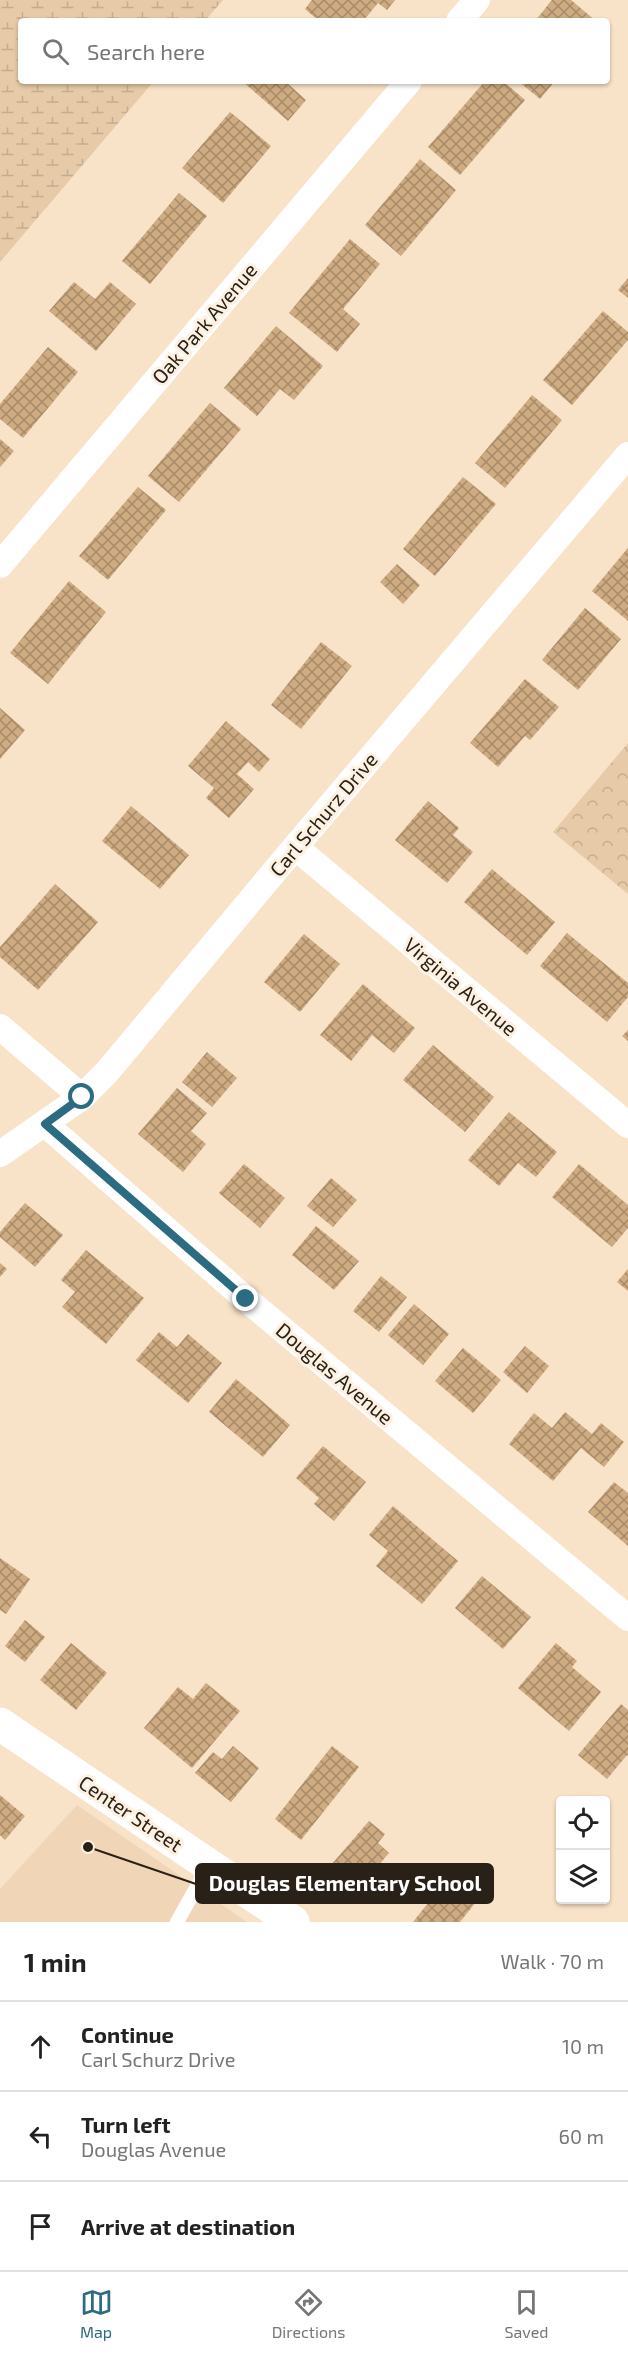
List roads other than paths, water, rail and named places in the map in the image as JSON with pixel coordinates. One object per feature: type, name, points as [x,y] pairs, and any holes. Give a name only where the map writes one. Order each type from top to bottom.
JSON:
[{"type":"street","points":[[462,18],[477,0]]},
{"type":"street","name":"Oak Park Avenue","points":[[0,565],[406,84]]},
{"type":"street","name":"Carl Schurz Drive","points":[[0,1154],[82,1097],[107,1072],[628,455]]},
{"type":"street","name":"Virginia Avenue","points":[[295,847],[628,1125]]},
{"type":"street","points":[[0,1027],[82,1097]]},
{"type":"street","name":"Douglas Avenue","points":[[45,1124],[246,1299],[628,1618]]},
{"type":"street","name":"Center Street","points":[[0,1724],[293,1922]]},
{"type":"lane","points":[[177,1922],[209,1865]]},
{"type":"place","name":"Douglas Elementary School","points":[[88,1847]]}]
